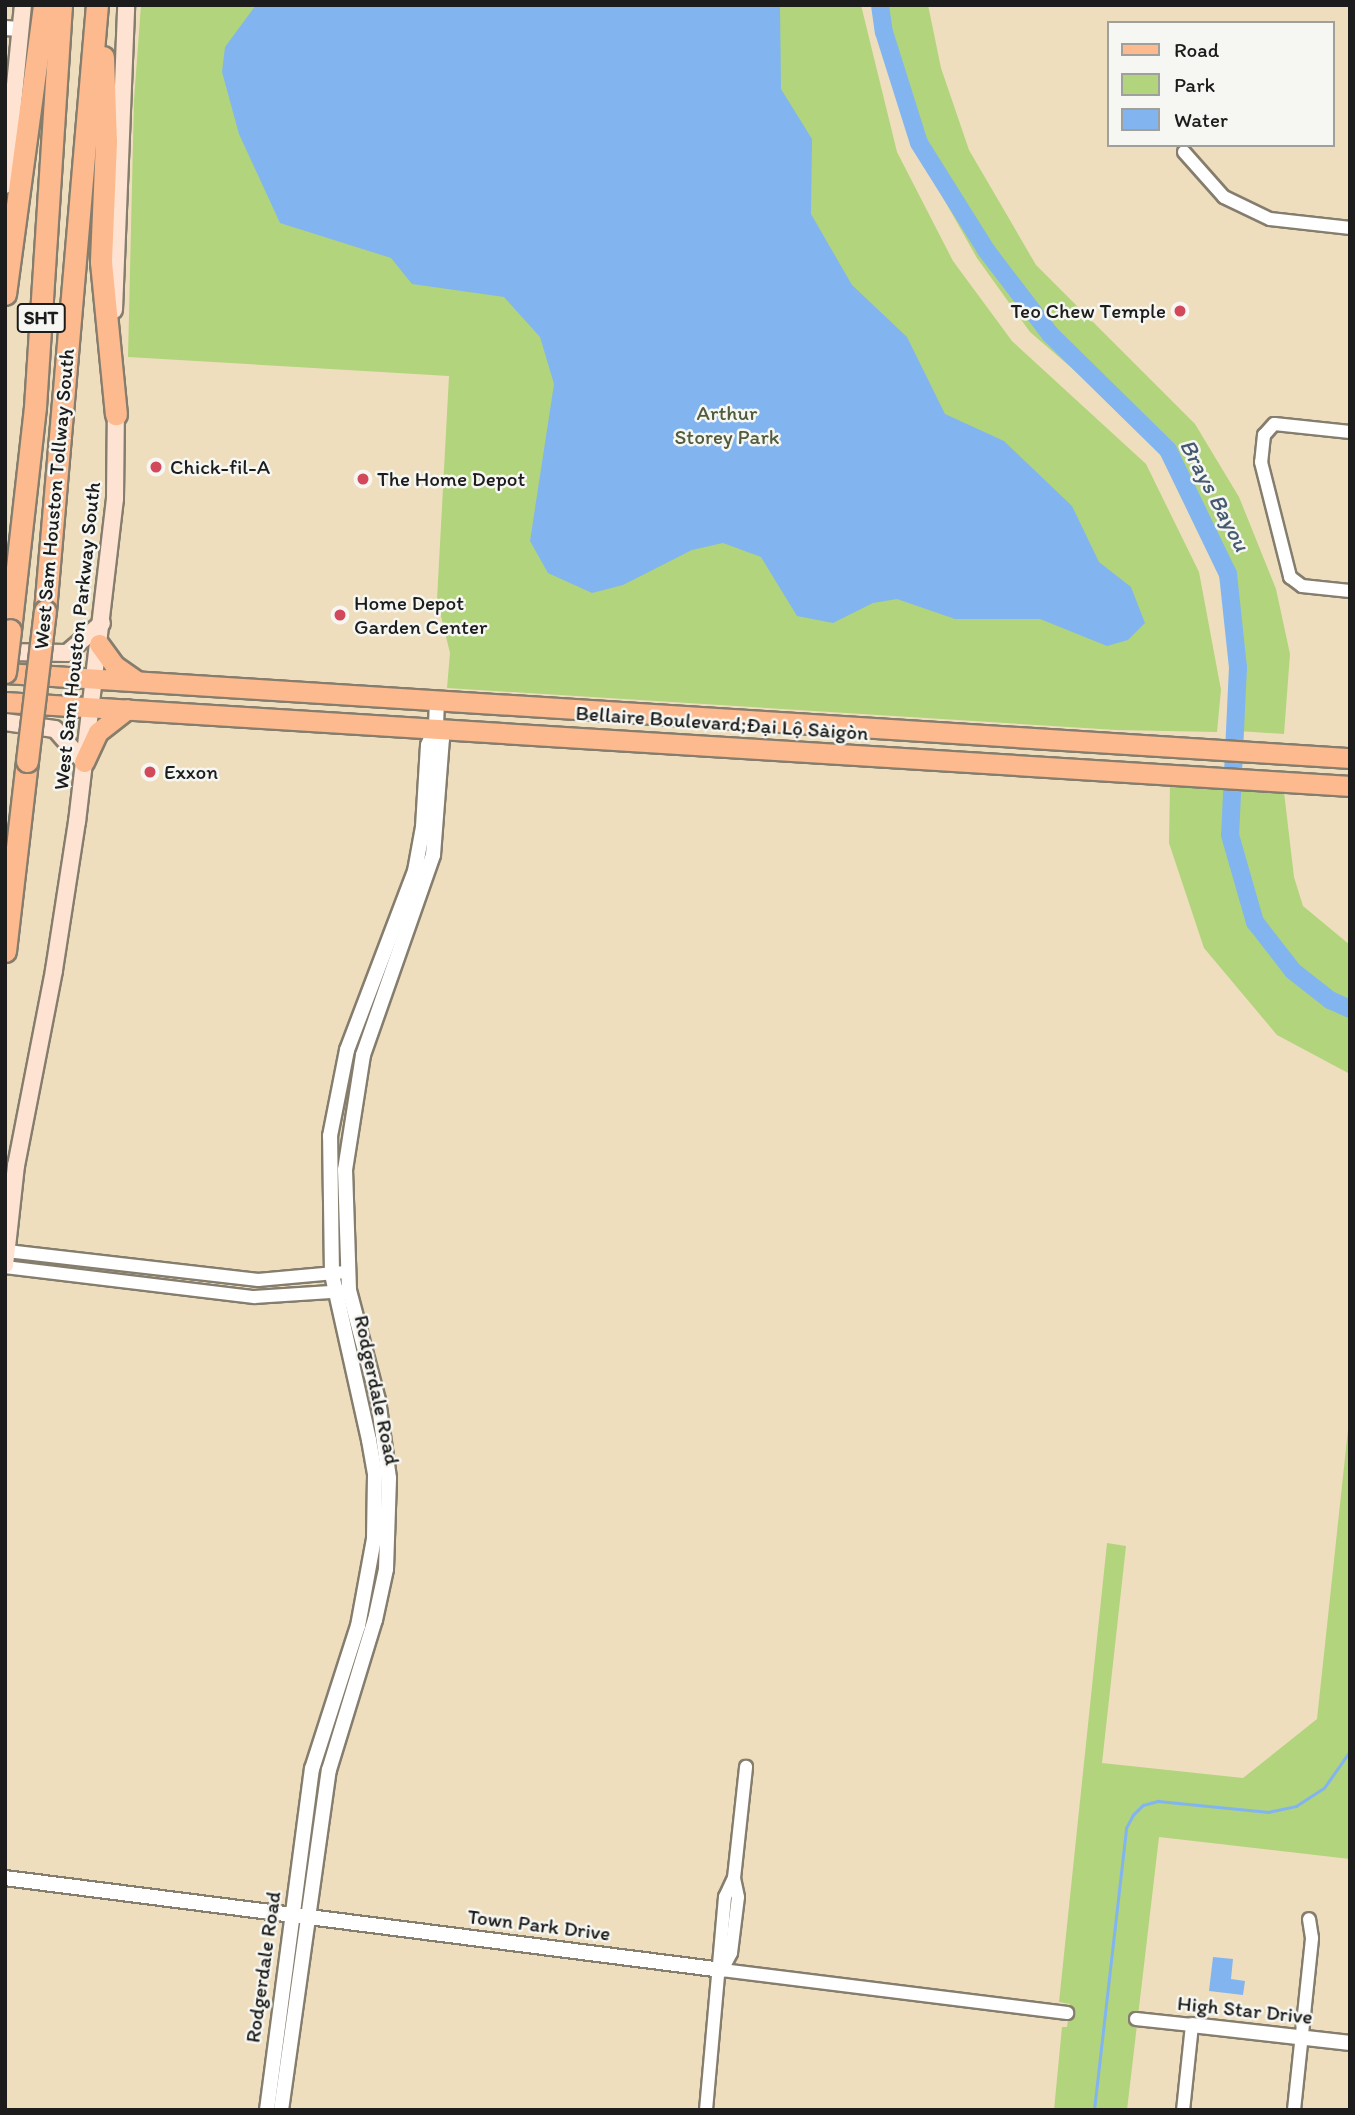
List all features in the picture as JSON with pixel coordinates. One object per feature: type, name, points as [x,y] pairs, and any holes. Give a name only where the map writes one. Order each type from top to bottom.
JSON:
[{"type":"highway","points":[[5,294],[44,5]]},
{"type":"highway","name":"West Sam Houston Tollway South","points":[[5,673],[36,399],[61,5]]},
{"type":"highway","points":[[99,5],[106,141],[101,262],[116,414]]},
{"type":"highway","name":"West Sam Houston Tollway South","points":[[5,951],[45,611],[99,5]]},
{"type":"main road","points":[[5,185],[12,29],[23,5]]},
{"type":"main road","name":"West Sam Houston Parkway South","points":[[6,1261],[16,1166],[59,944],[102,623],[115,499],[114,299],[126,5]]},
{"type":"main road","points":[[5,652],[67,653],[102,623]]},
{"type":"main road","points":[[99,643],[114,665],[138,682]]},
{"type":"main road","name":"Bellaire Boulevard;Đại Lộ Sàigòn","points":[[5,673],[1350,758]]},
{"type":"main road","name":"Bellaire Boulevard;Đại Lộ Sàigòn","points":[[5,702],[1350,786]]},
{"type":"main road","points":[[5,722],[55,729],[84,761],[98,732],[127,709]]},
{"type":"main road","points":[[863,755],[866,727]]},
{"type":"main road","points":[[1304,783],[1306,755]]},
{"type":"street","points":[[1184,152],[1223,197],[1270,219],[1350,228]]},
{"type":"street","points":[[1350,432],[1274,424],[1264,435],[1261,462],[1290,576],[1303,586],[1350,591]]},
{"type":"street","name":"Rodgerdale Road","points":[[339,1273],[345,1170],[363,1055],[413,900],[428,744],[436,727],[438,700]]},
{"type":"street","name":"Rodgerdale Road","points":[[281,2110],[312,1769],[329,1738],[375,1620],[386,1569],[382,1511],[339,1273],[327,1167],[347,1050],[413,900]]},
{"type":"street","points":[[347,1050],[363,1055]]},
{"type":"street","points":[[6,1261],[182,1272],[270,1281],[339,1273]]},
{"type":"street","points":[[6,1261],[180,1289],[270,1298],[342,1291]]},
{"type":"street","points":[[180,1289],[182,1272]]},
{"type":"street","name":"Rodgerdale Road","points":[[329,1738],[358,1626],[382,1511]]},
{"type":"street","points":[[370,1567],[386,1569]]},
{"type":"street","points":[[706,2110],[722,1970],[731,1952],[738,1897],[734,1878],[746,1767]]},
{"type":"street","name":"Town Park Drive","points":[[5,1878],[1067,2013]]},
{"type":"street","name":"Rodgerdale Road","points":[[267,2110],[299,1916]]},
{"type":"street","points":[[1294,2110],[1312,1938],[1309,1919]]},
{"type":"street","name":"High Star Drive","points":[[1136,2020],[1350,2043]]},
{"type":"street","points":[[1183,2110],[1192,2025]]},
{"type":"green space","name":"Arthur Storey Park","points":[[141,5],[861,5],[897,152],[953,261],[1012,341],[1146,464],[1199,572],[1221,690],[1217,732],[1117,730],[447,688],[450,653],[437,600],[449,376],[128,357],[134,100]]},
{"type":"green space","points":[[877,5],[928,5],[941,68],[969,150],[1036,265],[1195,424],[1239,497],[1276,589],[1290,654],[1284,734],[1238,731],[1237,641],[1222,576],[1168,460],[1133,421],[1030,332],[977,258],[915,148],[881,33]]},
{"type":"green space","points":[[1170,785],[1284,792],[1294,877],[1303,906],[1350,945],[1350,1074],[1277,1035],[1204,948],[1169,843]]},
{"type":"green space","points":[[1350,1411],[1350,1859],[1159,1837],[1127,2110],[1054,2110],[1062,2027],[1067,2027],[1070,2004],[1059,2002],[1107,1543],[1126,1546],[1102,1763],[1243,1778],[1317,1719]]},
{"type":"water","points":[[256,5],[780,5],[781,89],[812,139],[811,214],[852,285],[907,337],[945,414],[1004,441],[1072,506],[1099,562],[1131,587],[1145,623],[1128,640],[1107,646],[1040,619],[955,619],[897,599],[873,603],[833,623],[797,616],[761,557],[723,543],[692,550],[623,585],[592,593],[548,573],[530,541],[554,384],[540,337],[504,297],[412,284],[391,258],[280,223],[239,134],[222,72],[225,47]]},
{"type":"water","points":[[1213,1957],[1233,1959],[1231,1979],[1245,1981],[1243,1995],[1209,1991]]},
{"type":"waterway","name":"Brays Bayou","points":[[880,5],[884,32],[919,143],[986,250],[1050,334],[1168,450],[1228,574],[1238,667],[1230,835],[1255,922],[1293,971],[1330,1000],[1350,1009]]},
{"type":"waterway","points":[[1094,2110],[1126,1828],[1133,1815],[1143,1805],[1158,1801],[1268,1812],[1296,1806],[1324,1788],[1350,1751]]},
{"type":"place","name":"Teo Chew Temple","points":[[1180,311]]},
{"type":"place","name":"Chick-fil-A","points":[[156,467]]},
{"type":"place","name":"The Home Depot","points":[[363,479]]},
{"type":"place","name":"Home Depot Garden Center","points":[[340,615]]},
{"type":"place","name":"Exxon","points":[[150,772]]}]
